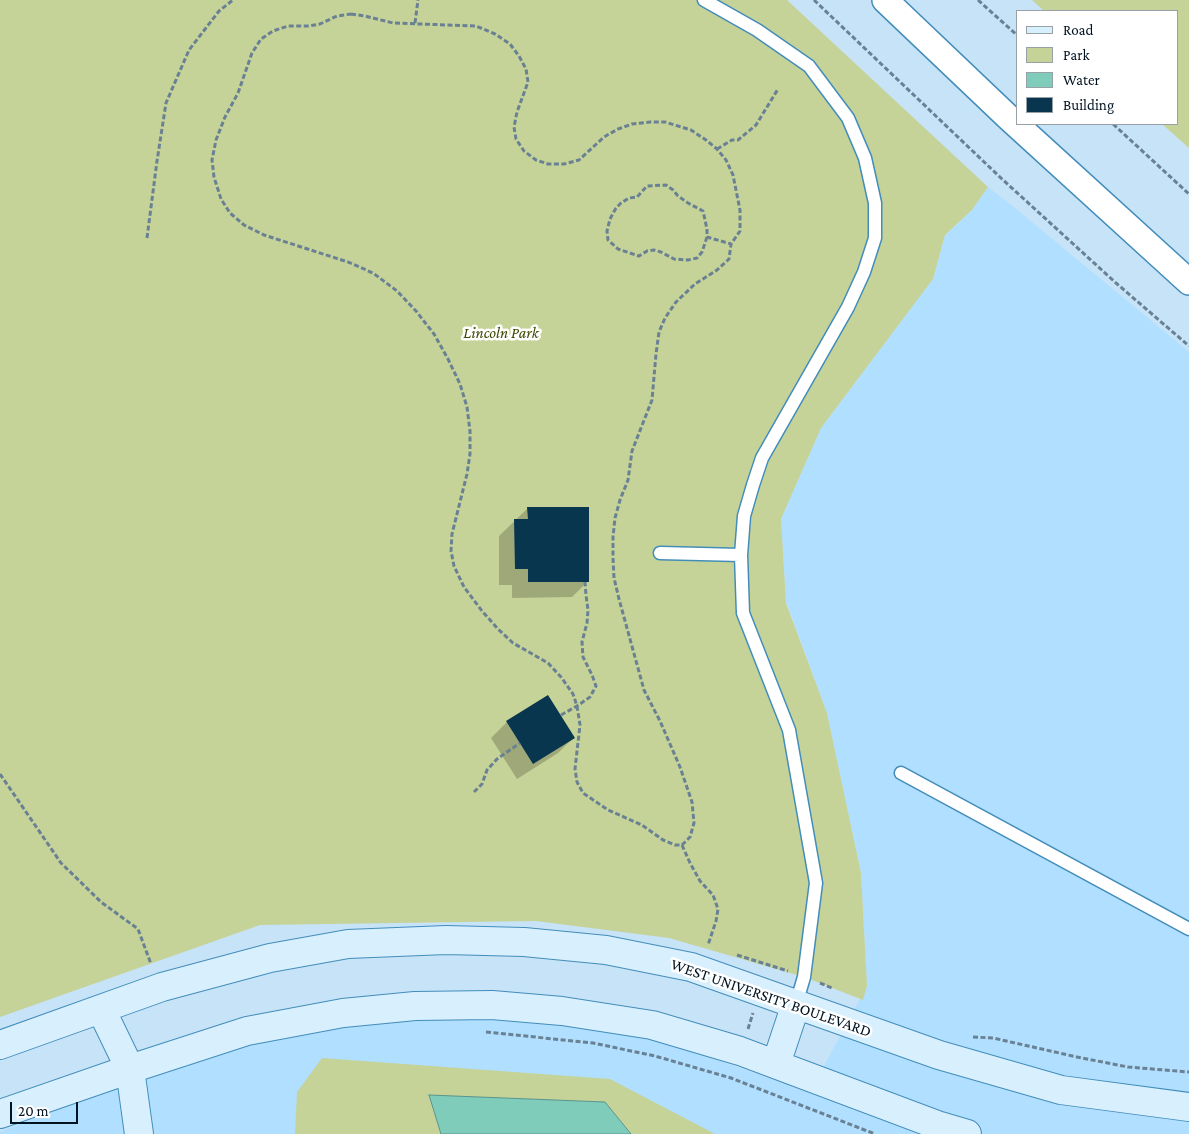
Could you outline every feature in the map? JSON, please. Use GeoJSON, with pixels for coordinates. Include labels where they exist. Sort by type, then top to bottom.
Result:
{"type":"FeatureCollection","features":[{"type":"Feature","properties":{"kind":"main road","name":"WEST UNIVERSITY BOULEVARD"},"geometry":{"type":"LineString","coordinates":[[0,1045],[162,987],[270,958],[348,944],[446,940],[524,942],[606,950],[691,967],[939,1055],[1062,1090],[1189,1107]]}},
{"type":"Feature","properties":{"kind":"main road"},"geometry":{"type":"LineString","coordinates":[[776,1064],[796,1004]]}},
{"type":"Feature","properties":{"kind":"main road"},"geometry":{"type":"LineString","coordinates":[[0,1114],[247,1031],[343,1013],[415,1006],[492,1006],[562,1011],[652,1025],[740,1051],[940,1126],[967,1134]]}},
{"type":"Feature","properties":{"kind":"main road"},"geometry":{"type":"LineString","coordinates":[[102,1009],[130,1069],[139,1134]]}},
{"type":"Feature","properties":{"kind":"street"},"geometry":{"type":"LineString","coordinates":[[885,0],[1016,124]]}},
{"type":"Feature","properties":{"kind":"street"},"geometry":{"type":"LineString","coordinates":[[1017,125],[1189,282]]}},
{"type":"Feature","properties":{"kind":"lane"},"geometry":{"type":"LineString","coordinates":[[704,0],[757,30],[809,66],[848,118],[865,158],[875,203],[875,238],[864,272],[848,307],[762,458],[752,485],[744,516],[741,555],[743,613],[789,730],[816,883],[804,977],[796,1004]]}},
{"type":"Feature","properties":{"kind":"lane"},"geometry":{"type":"LineString","coordinates":[[660,553],[741,555]]}},
{"type":"Feature","properties":{"kind":"lane"},"geometry":{"type":"LineString","coordinates":[[901,773],[1189,929]]}},
{"type":"Feature","properties":{"kind":"path"},"geometry":{"type":"LineString","coordinates":[[147,238],[166,103],[189,50],[219,12],[233,0]]}},
{"type":"Feature","properties":{"kind":"path"},"geometry":{"type":"LineString","coordinates":[[415,23],[418,0]]}},
{"type":"Feature","properties":{"kind":"path"},"geometry":{"type":"LineString","coordinates":[[814,0],[1009,185],[1116,283],[1189,346]]}},
{"type":"Feature","properties":{"kind":"path"},"geometry":{"type":"LineString","coordinates":[[978,0],[1016,34]]}},
{"type":"Feature","properties":{"kind":"path"},"geometry":{"type":"LineString","coordinates":[[351,14],[393,23],[476,26],[495,34],[510,44],[526,68],[528,82],[517,112],[514,127],[516,139],[524,151],[536,160],[548,164],[564,164],[579,160],[604,137],[618,129],[632,124],[650,122],[666,122],[685,128],[717,148],[726,160],[733,175],[740,210],[740,231],[731,244],[729,259],[717,270],[695,284],[676,302],[665,318],[659,332],[652,400],[632,451],[628,480],[615,518],[613,537],[614,578],[644,690],[680,767],[692,802],[694,823],[690,837],[682,845],[674,845],[663,840],[642,825],[608,810],[583,793],[577,782],[575,769],[580,725],[573,694],[561,677],[548,664],[513,643],[482,611],[464,587],[454,566],[451,551],[452,534],[467,474],[470,454],[470,431],[467,407],[460,384],[434,334],[397,291],[373,273],[348,262],[264,235],[244,225],[230,213],[221,199],[214,177],[212,160],[216,140],[224,117],[238,93],[252,53],[261,39],[273,31],[288,26],[320,24],[337,16],[351,14]]}},
{"type":"Feature","properties":{"kind":"path"},"geometry":{"type":"LineString","coordinates":[[717,148],[732,140],[738,140],[756,125],[778,89]]}},
{"type":"Feature","properties":{"kind":"path"},"geometry":{"type":"LineString","coordinates":[[1114,125],[1189,194]]}},
{"type":"Feature","properties":{"kind":"path"},"geometry":{"type":"LineString","coordinates":[[655,185],[666,186],[702,211],[707,228],[707,237],[702,252],[696,258],[688,260],[674,259],[654,250],[647,251],[639,256],[618,249],[608,240],[607,231],[610,219],[616,208],[629,198],[637,197],[647,186],[655,185]]}},
{"type":"Feature","properties":{"kind":"path"},"geometry":{"type":"LineString","coordinates":[[707,237],[731,244]]}},
{"type":"Feature","properties":{"kind":"path"},"geometry":{"type":"LineString","coordinates":[[561,715],[590,697],[596,686],[583,657],[582,642],[588,610],[585,582]]}},
{"type":"Feature","properties":{"kind":"path"},"geometry":{"type":"LineString","coordinates":[[474,792],[482,784],[487,770],[492,764],[520,743]]}},
{"type":"Feature","properties":{"kind":"path"},"geometry":{"type":"LineString","coordinates":[[0,774],[61,863],[101,902],[138,930],[153,970],[162,987]]}},
{"type":"Feature","properties":{"kind":"path"},"geometry":{"type":"LineString","coordinates":[[682,845],[700,882],[713,894],[718,909],[708,945]]}},
{"type":"Feature","properties":{"kind":"path"},"geometry":{"type":"LineString","coordinates":[[740,1051],[760,992]]}},
{"type":"Feature","properties":{"kind":"path"},"geometry":{"type":"LineString","coordinates":[[484,1032],[592,1043],[656,1056],[731,1078],[875,1134]]}},
{"type":"Feature","properties":{"kind":"shaded area"},"geometry":{"type":"Polygon","coordinates":[[[988,187],[1189,352],[1189,1134],[0,1134],[0,1132],[71,1104],[232,1048],[388,1020],[479,1015],[569,1023],[664,1042],[810,1092],[867,986],[861,873],[827,713],[786,601],[781,519],[821,428],[933,279],[945,236],[972,210],[988,187]]]}},
{"type":"Feature","properties":{"kind":"green space","name":"Lincoln Park"},"geometry":{"type":"Polygon","coordinates":[[[0,0],[787,0],[988,187],[972,210],[945,235],[933,279],[821,428],[781,519],[786,603],[827,713],[861,873],[867,986],[863,1000],[804,977],[669,938],[536,921],[260,925],[0,1017],[0,0]]]}},
{"type":"Feature","properties":{"kind":"green space"},"geometry":{"type":"Polygon","coordinates":[[[1032,0],[1189,0],[1189,148],[1163,125],[1179,125],[1179,10],[1043,10],[1032,0]]]}},
{"type":"Feature","properties":{"kind":"green space"},"geometry":{"type":"Polygon","coordinates":[[[322,1058],[610,1079],[715,1134],[631,1134],[605,1102],[429,1096],[441,1134],[295,1134],[297,1092],[322,1058]]]}},
{"type":"Feature","properties":{"kind":"water"},"geometry":{"type":"Polygon","coordinates":[[[429,1095],[605,1102],[631,1134],[441,1134],[429,1095]]]}},
{"type":"Feature","properties":{"kind":"building"},"geometry":{"type":"Polygon","coordinates":[[[527,507],[589,507],[589,582],[528,582],[528,569],[515,569],[514,519],[528,519],[527,507]]]}},
{"type":"Feature","properties":{"kind":"building"},"geometry":{"type":"Polygon","coordinates":[[[548,695],[575,738],[533,764],[506,721],[548,695]]]}}]}
